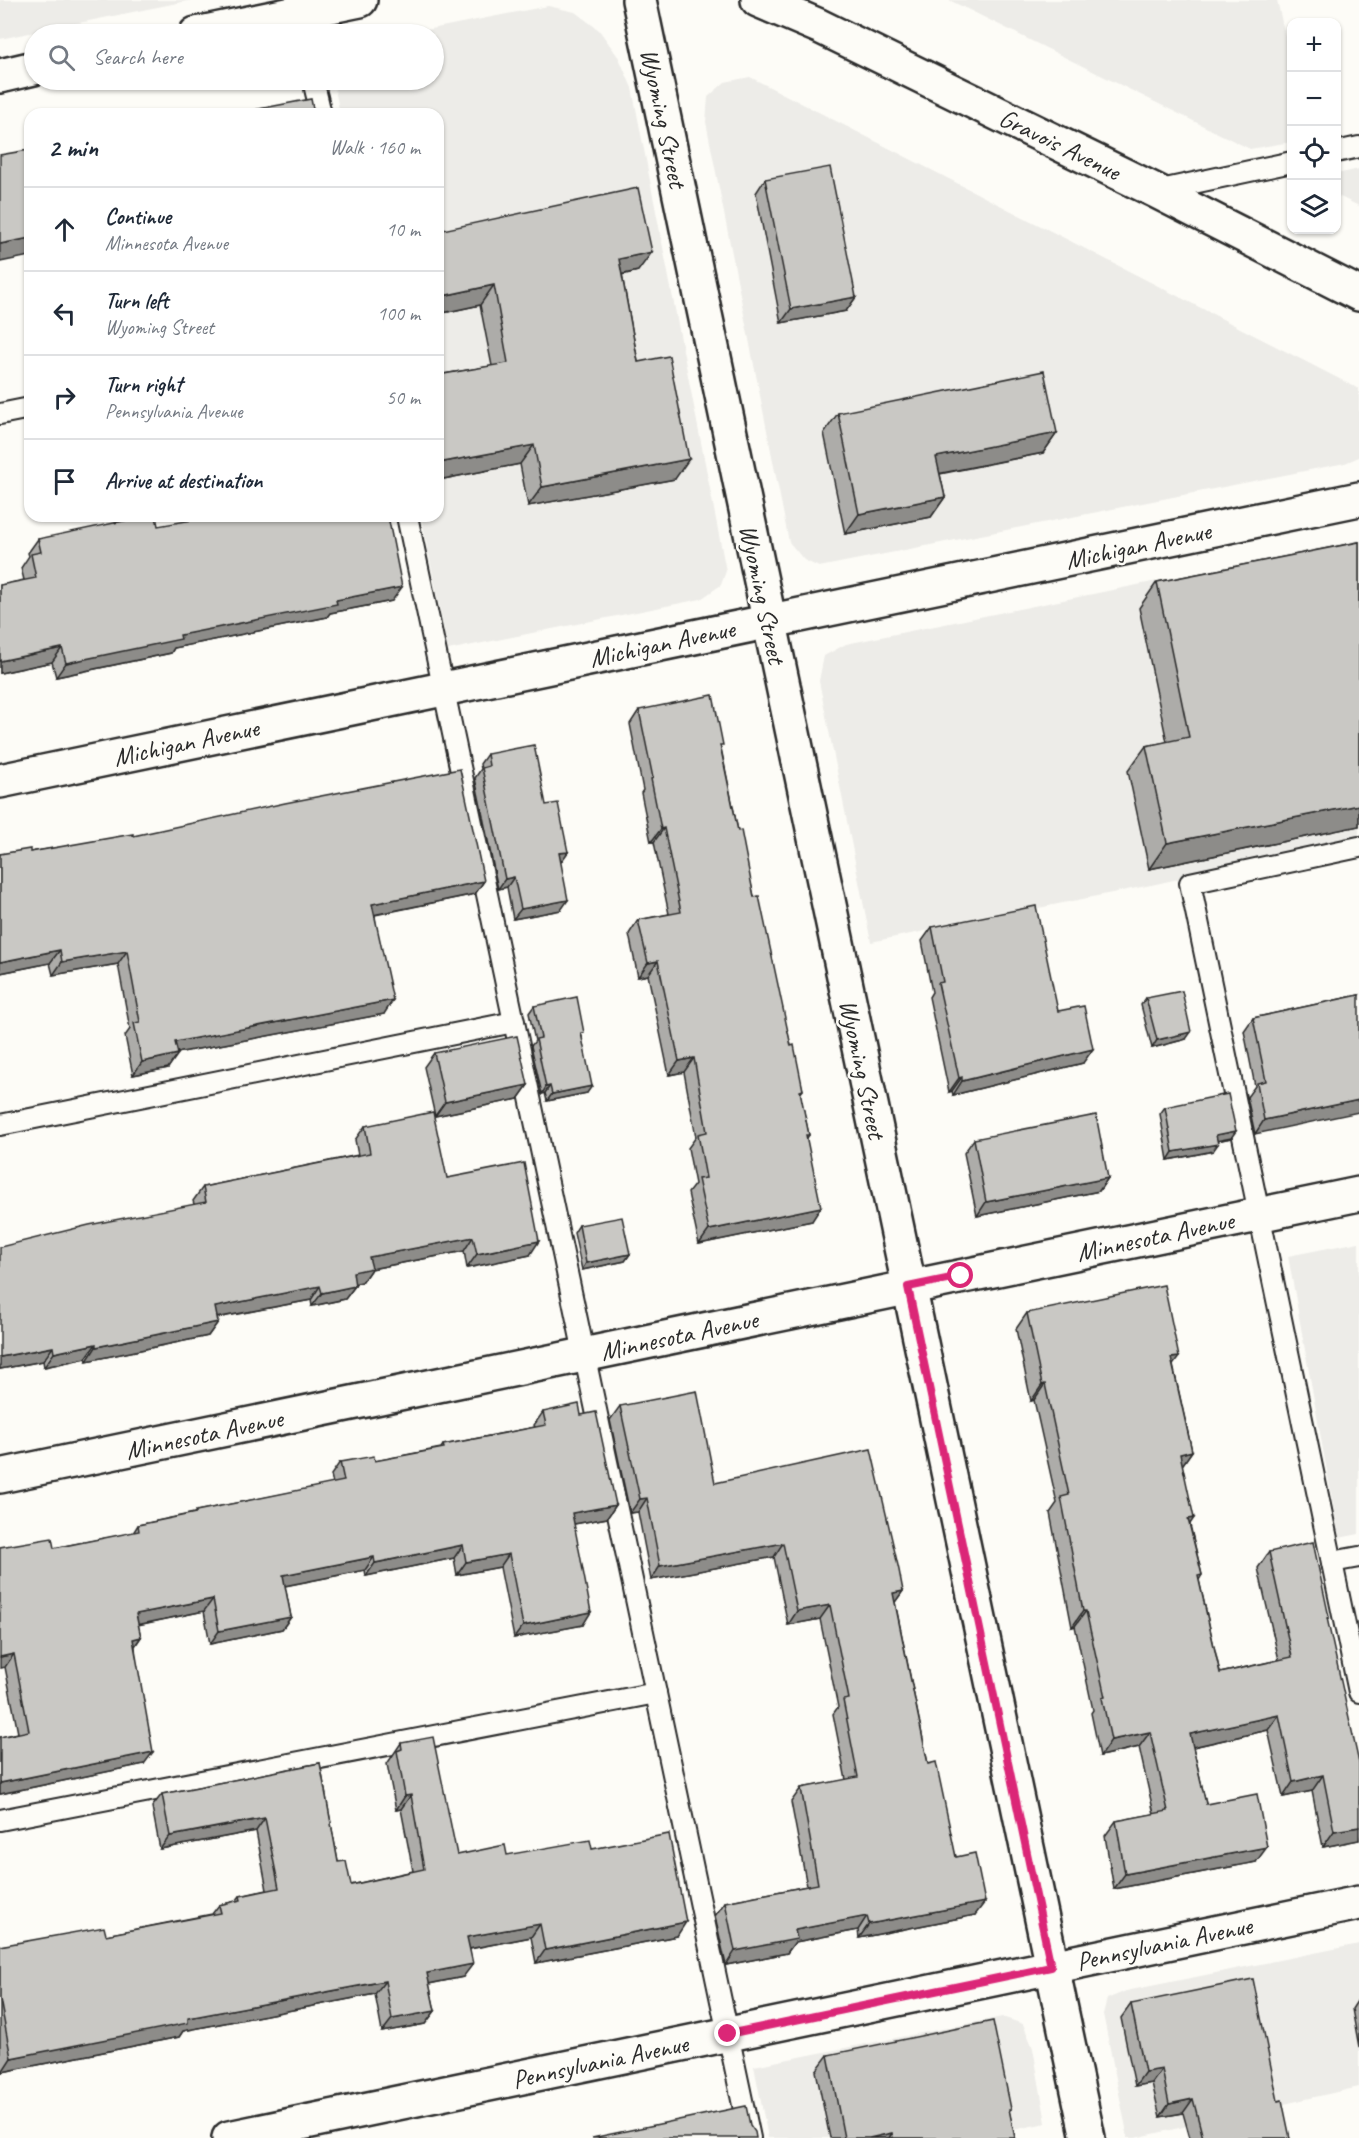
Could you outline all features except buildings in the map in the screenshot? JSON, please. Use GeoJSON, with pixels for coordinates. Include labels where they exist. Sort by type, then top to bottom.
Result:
{"type":"FeatureCollection","features":[{"type":"Feature","properties":{"kind":"street"},"geometry":{"type":"LineString","coordinates":[[301,24],[360,0]]}},
{"type":"Feature","properties":{"kind":"street","name":"Wyoming Street"},"geometry":{"type":"LineString","coordinates":[[639,0],[1088,2138]]}},
{"type":"Feature","properties":{"kind":"street","name":"Gravois Avenue"},"geometry":{"type":"LineString","coordinates":[[758,0],[819,26],[1156,191],[1359,294]]}},
{"type":"Feature","properties":{"kind":"street"},"geometry":{"type":"LineString","coordinates":[[0,76],[24,70]]}},
{"type":"Feature","properties":{"kind":"street","name":"Michigan Avenue"},"geometry":{"type":"LineString","coordinates":[[0,781],[1359,499]]}},
{"type":"Feature","properties":{"kind":"street","name":"Minnesota Avenue"},"geometry":{"type":"LineString","coordinates":[[0,1476],[1359,1194]]}},
{"type":"Feature","properties":{"kind":"street","name":"Pennsylvania Avenue"},"geometry":{"type":"LineString","coordinates":[[230,2138],[1359,1902]]}},
{"type":"Feature","properties":{"kind":"lane"},"geometry":{"type":"LineString","coordinates":[[315,90],[320,108]]}},
{"type":"Feature","properties":{"kind":"lane"},"geometry":{"type":"LineString","coordinates":[[1341,151],[1359,147]]}},
{"type":"Feature","properties":{"kind":"lane"},"geometry":{"type":"LineString","coordinates":[[1156,191],[1287,163]]}},
{"type":"Feature","properties":{"kind":"lane"},"geometry":{"type":"LineString","coordinates":[[0,414],[24,409]]}},
{"type":"Feature","properties":{"kind":"lane"},"geometry":{"type":"LineString","coordinates":[[408,522],[750,2138]]}},
{"type":"Feature","properties":{"kind":"lane"},"geometry":{"type":"LineString","coordinates":[[1359,847],[1190,883],[1359,1692]]}},
{"type":"Feature","properties":{"kind":"lane"},"geometry":{"type":"LineString","coordinates":[[0,1125],[514,1022]]}},
{"type":"Feature","properties":{"kind":"lane"},"geometry":{"type":"LineString","coordinates":[[1332,1562],[1359,1557]]}},
{"type":"Feature","properties":{"kind":"lane"},"geometry":{"type":"LineString","coordinates":[[0,1820],[656,1693]]}},
{"type":"Feature","properties":{"kind":"shaded area"},"geometry":{"type":"Polygon","coordinates":[[[0,0],[192,0],[74,24],[24,24],[24,34],[0,39],[0,0]]]}},
{"type":"Feature","properties":{"kind":"shaded area"},"geometry":{"type":"Polygon","coordinates":[[[949,0],[1277,0],[1287,44],[1287,143],[1250,149],[949,0]]]}},
{"type":"Feature","properties":{"kind":"shaded area"},"geometry":{"type":"Polygon","coordinates":[[[548,6],[575,12],[599,30],[619,58],[632,88],[726,571],[721,585],[701,599],[448,650],[422,522],[444,522],[444,108],[339,108],[335,90],[444,90],[444,27],[548,6]]]}},
{"type":"Feature","properties":{"kind":"shaded area"},"geometry":{"type":"Polygon","coordinates":[[[750,77],[1359,389],[1359,457],[1345,463],[819,567],[804,560],[789,542],[706,122],[708,97],[725,82],[750,77]]]}},
{"type":"Feature","properties":{"kind":"shaded area"},"geometry":{"type":"Polygon","coordinates":[[[1359,169],[1359,206],[1341,197],[1341,173],[1359,169]]]}},
{"type":"Feature","properties":{"kind":"shaded area"},"geometry":{"type":"Polygon","coordinates":[[[1359,540],[1359,838],[1156,884],[871,942],[819,681],[824,656],[846,644],[1359,540]]]}},
{"type":"Feature","properties":{"kind":"shaded area"},"geometry":{"type":"Polygon","coordinates":[[[1359,1242],[1359,1534],[1339,1538],[1288,1256],[1359,1242]]]}},
{"type":"Feature","properties":{"kind":"shaded area"},"geometry":{"type":"Polygon","coordinates":[[[1359,1944],[1359,2087],[1128,2138],[1103,2014],[1107,1999],[1126,1991],[1359,1944]]]}},
{"type":"Feature","properties":{"kind":"shaded area"},"geometry":{"type":"Polygon","coordinates":[[[1002,2017],[1023,2024],[1033,2048],[1046,2123],[974,2138],[768,2138],[754,2066],[1002,2017]]]}},
{"type":"Feature","properties":{"kind":"route"},"geometry":{"type":"LineString","coordinates":[[728,2034],[1051,1967],[908,1287],[961,1276]]}}]}
